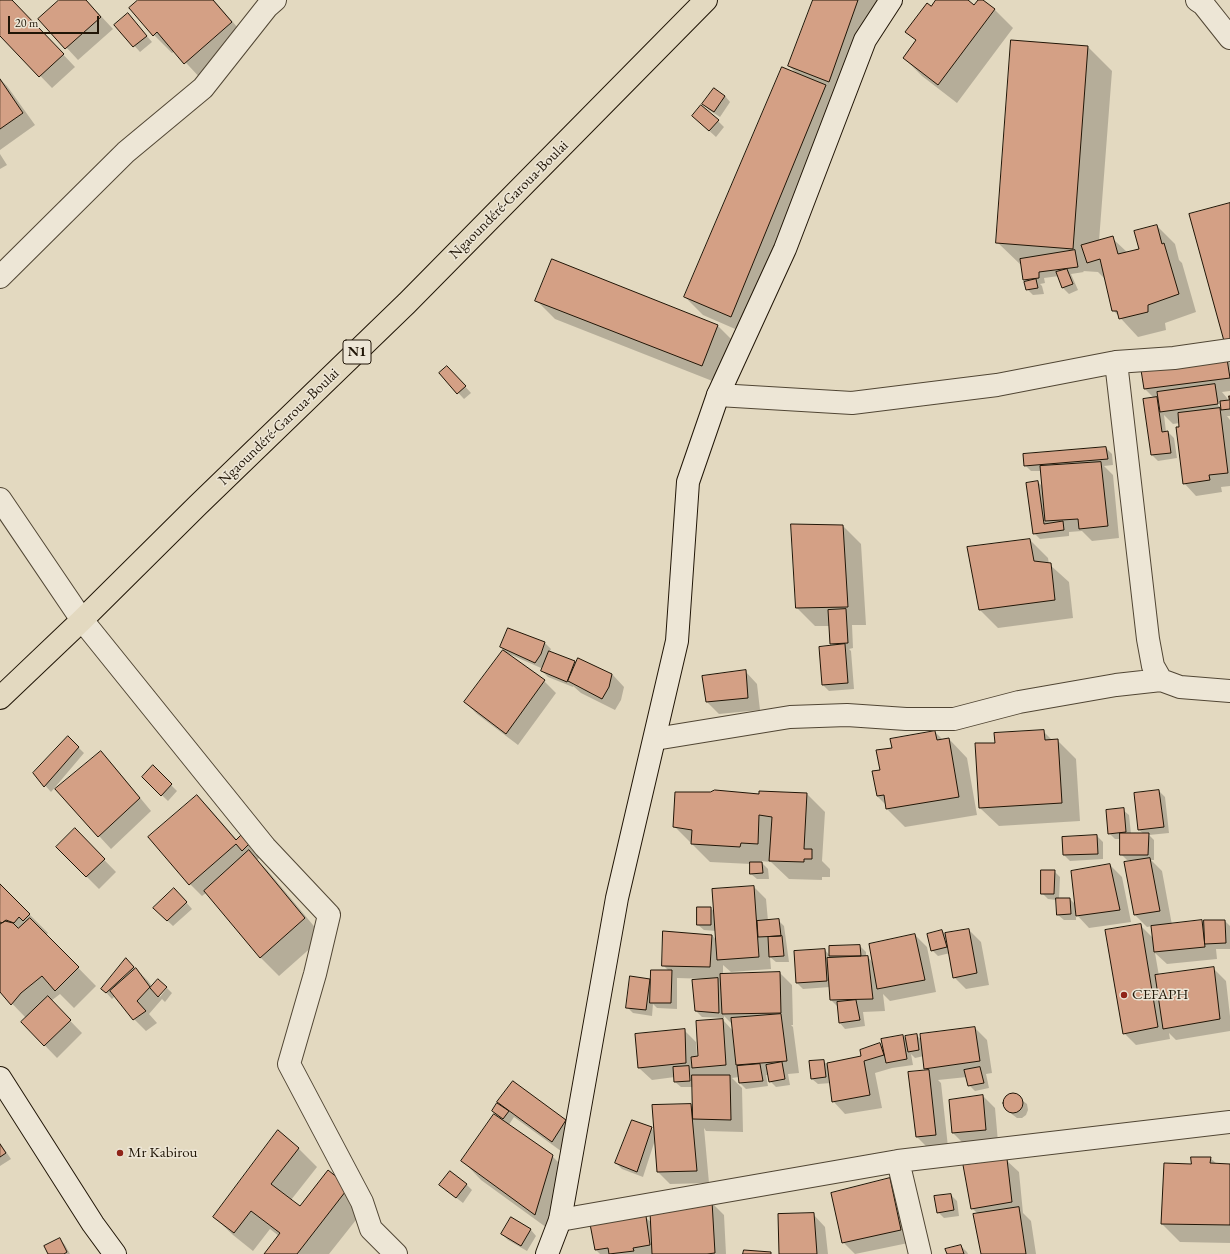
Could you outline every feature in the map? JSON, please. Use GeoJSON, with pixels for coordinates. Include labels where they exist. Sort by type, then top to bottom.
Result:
{"type":"FeatureCollection","features":[{"type":"Feature","properties":{"kind":"highway","name":"Ngaoundéré-Garoua-Boulai"},"geometry":{"type":"LineString","coordinates":[[0,698],[407,304],[706,0]]}},
{"type":"Feature","properties":{"kind":"street"},"geometry":{"type":"LineString","coordinates":[[0,277],[126,152],[203,88],[267,7],[275,0]]}},
{"type":"Feature","properties":{"kind":"street"},"geometry":{"type":"LineString","coordinates":[[547,1254],[560,1220],[617,898],[678,641],[688,482],[718,395],[785,249],[865,40],[891,0]]}},
{"type":"Feature","properties":{"kind":"street"},"geometry":{"type":"LineString","coordinates":[[1197,0],[1204,4],[1230,38]]}},
{"type":"Feature","properties":{"kind":"street"},"geometry":{"type":"LineString","coordinates":[[718,395],[852,403],[997,385],[1116,362],[1174,358],[1230,350]]}},
{"type":"Feature","properties":{"kind":"street"},"geometry":{"type":"LineString","coordinates":[[1116,362],[1148,639],[1153,666],[1161,680]]}},
{"type":"Feature","properties":{"kind":"street"},"geometry":{"type":"LineString","coordinates":[[0,499],[82,620],[264,847],[329,915],[315,974],[289,1064],[362,1202],[371,1230],[396,1254]]}},
{"type":"Feature","properties":{"kind":"street"},"geometry":{"type":"LineString","coordinates":[[655,739],[790,717],[847,715],[906,719],[954,719],[1019,702],[1116,685],[1161,680],[1180,687],[1230,691]]}},
{"type":"Feature","properties":{"kind":"street"},"geometry":{"type":"LineString","coordinates":[[0,1078],[115,1254]]}},
{"type":"Feature","properties":{"kind":"street"},"geometry":{"type":"LineString","coordinates":[[560,1220],[898,1161],[1230,1122]]}},
{"type":"Feature","properties":{"kind":"street"},"geometry":{"type":"LineString","coordinates":[[898,1161],[920,1254]]}},
{"type":"Feature","properties":{"kind":"building"},"geometry":{"type":"Polygon","coordinates":[[[0,0],[12,0],[64,54],[39,77],[0,36],[0,0]]]}},
{"type":"Feature","properties":{"kind":"building"},"geometry":{"type":"Polygon","coordinates":[[[59,0],[86,0],[101,17],[65,49],[38,19],[59,0]]]}},
{"type":"Feature","properties":{"kind":"building"},"geometry":{"type":"Polygon","coordinates":[[[138,0],[213,0],[232,22],[184,64],[157,32],[153,36],[129,8],[138,0]]]}},
{"type":"Feature","properties":{"kind":"building"},"geometry":{"type":"Polygon","coordinates":[[[813,0],[858,0],[829,82],[788,66],[813,0]]]}},
{"type":"Feature","properties":{"kind":"building"},"geometry":{"type":"Polygon","coordinates":[[[936,0],[968,0],[974,5],[978,0],[983,0],[995,9],[938,85],[903,58],[916,40],[905,32],[927,3],[931,6],[936,0]]]}},
{"type":"Feature","properties":{"kind":"building"},"geometry":{"type":"Polygon","coordinates":[[[128,13],[147,36],[133,47],[114,25],[128,13]]]}},
{"type":"Feature","properties":{"kind":"building"},"geometry":{"type":"Polygon","coordinates":[[[1011,40],[1088,46],[1073,249],[996,243],[1011,40]]]}},
{"type":"Feature","properties":{"kind":"building"},"geometry":{"type":"Polygon","coordinates":[[[782,67],[826,85],[731,317],[684,297],[782,67]]]}},
{"type":"Feature","properties":{"kind":"building"},"geometry":{"type":"Polygon","coordinates":[[[0,79],[23,113],[0,129],[0,79]]]}},
{"type":"Feature","properties":{"kind":"building"},"geometry":{"type":"Polygon","coordinates":[[[714,88],[725,96],[714,112],[702,104],[714,88]]]}},
{"type":"Feature","properties":{"kind":"building"},"geometry":{"type":"Polygon","coordinates":[[[701,105],[719,120],[709,131],[692,116],[701,105]]]}},
{"type":"Feature","properties":{"kind":"building"},"geometry":{"type":"Polygon","coordinates":[[[1230,203],[1230,340],[1224,341],[1189,214],[1230,203]]]}},
{"type":"Feature","properties":{"kind":"building"},"geometry":{"type":"Polygon","coordinates":[[[1157,225],[1162,244],[1164,243],[1179,294],[1148,305],[1148,312],[1119,319],[1117,311],[1112,311],[1100,259],[1087,263],[1081,245],[1113,236],[1118,254],[1139,249],[1134,231],[1157,225]]]}},
{"type":"Feature","properties":{"kind":"building"},"geometry":{"type":"Polygon","coordinates":[[[1075,250],[1078,267],[1039,272],[1039,278],[1023,280],[1020,259],[1075,250]]]}},
{"type":"Feature","properties":{"kind":"building"},"geometry":{"type":"Polygon","coordinates":[[[552,259],[718,325],[702,366],[535,301],[552,259]]]}},
{"type":"Feature","properties":{"kind":"building"},"geometry":{"type":"Polygon","coordinates":[[[1067,269],[1073,284],[1062,288],[1056,272],[1067,269]]]}},
{"type":"Feature","properties":{"kind":"building"},"geometry":{"type":"Polygon","coordinates":[[[1036,279],[1038,288],[1026,290],[1024,282],[1036,279]]]}},
{"type":"Feature","properties":{"kind":"building"},"geometry":{"type":"Polygon","coordinates":[[[1227,359],[1230,378],[1144,389],[1141,370],[1227,359]]]}},
{"type":"Feature","properties":{"kind":"building"},"geometry":{"type":"Polygon","coordinates":[[[447,366],[466,386],[457,394],[439,373],[447,366]]]}},
{"type":"Feature","properties":{"kind":"building"},"geometry":{"type":"Polygon","coordinates":[[[1215,384],[1218,404],[1160,412],[1157,392],[1215,384]]]}},
{"type":"Feature","properties":{"kind":"building"},"geometry":{"type":"Polygon","coordinates":[[[1229,396],[1230,409],[1221,410],[1220,401],[1229,400],[1229,396]]]}},
{"type":"Feature","properties":{"kind":"building"},"geometry":{"type":"Polygon","coordinates":[[[1157,397],[1162,432],[1168,431],[1171,453],[1151,455],[1143,399],[1157,397]]]}},
{"type":"Feature","properties":{"kind":"building"},"geometry":{"type":"Polygon","coordinates":[[[1220,408],[1228,473],[1209,475],[1210,480],[1183,484],[1176,427],[1179,427],[1178,413],[1220,408]]]}},
{"type":"Feature","properties":{"kind":"building"},"geometry":{"type":"Polygon","coordinates":[[[1106,447],[1108,459],[1024,466],[1023,454],[1106,447]]]}},
{"type":"Feature","properties":{"kind":"building"},"geometry":{"type":"Polygon","coordinates":[[[1101,462],[1108,526],[1079,529],[1078,519],[1045,521],[1040,466],[1101,462]]]}},
{"type":"Feature","properties":{"kind":"building"},"geometry":{"type":"Polygon","coordinates":[[[1038,481],[1044,524],[1063,521],[1064,530],[1033,534],[1026,483],[1038,481]]]}},
{"type":"Feature","properties":{"kind":"building"},"geometry":{"type":"Polygon","coordinates":[[[791,524],[843,525],[848,607],[796,608],[791,524]]]}},
{"type":"Feature","properties":{"kind":"building"},"geometry":{"type":"Polygon","coordinates":[[[1030,539],[1034,561],[1051,563],[1055,600],[979,610],[967,547],[1030,539]]]}},
{"type":"Feature","properties":{"kind":"building"},"geometry":{"type":"Polygon","coordinates":[[[846,609],[848,643],[830,644],[828,610],[846,609]]]}},
{"type":"Feature","properties":{"kind":"building"},"geometry":{"type":"Polygon","coordinates":[[[508,628],[545,642],[541,654],[535,663],[500,647],[508,628]]]}},
{"type":"Feature","properties":{"kind":"building"},"geometry":{"type":"Polygon","coordinates":[[[845,644],[848,683],[822,685],[819,647],[845,644]]]}},
{"type":"Feature","properties":{"kind":"building"},"geometry":{"type":"Polygon","coordinates":[[[503,650],[545,680],[506,734],[464,702],[503,650]]]}},
{"type":"Feature","properties":{"kind":"building"},"geometry":{"type":"Polygon","coordinates":[[[549,651],[575,661],[567,682],[541,671],[549,651]]]}},
{"type":"Feature","properties":{"kind":"building"},"geometry":{"type":"Polygon","coordinates":[[[578,658],[612,674],[609,687],[602,699],[568,681],[578,658]]]}},
{"type":"Feature","properties":{"kind":"building"},"geometry":{"type":"Polygon","coordinates":[[[746,670],[748,698],[706,702],[702,676],[746,670]]]}},
{"type":"Feature","properties":{"kind":"building"},"geometry":{"type":"Polygon","coordinates":[[[1044,730],[1045,740],[1058,739],[1062,803],[979,808],[975,743],[995,743],[994,733],[1044,730]]]}},
{"type":"Feature","properties":{"kind":"building"},"geometry":{"type":"Polygon","coordinates":[[[935,731],[937,740],[949,738],[959,797],[886,809],[884,795],[877,796],[872,771],[880,770],[876,750],[892,748],[890,739],[935,731]]]}},
{"type":"Feature","properties":{"kind":"building"},"geometry":{"type":"Polygon","coordinates":[[[68,736],[79,747],[44,787],[33,773],[68,736]]]}},
{"type":"Feature","properties":{"kind":"building"},"geometry":{"type":"Polygon","coordinates":[[[101,751],[140,798],[98,837],[55,789],[101,751]]]}},
{"type":"Feature","properties":{"kind":"building"},"geometry":{"type":"Polygon","coordinates":[[[153,765],[172,784],[161,796],[142,777],[153,765]]]}},
{"type":"Feature","properties":{"kind":"building"},"geometry":{"type":"Polygon","coordinates":[[[715,790],[759,794],[759,791],[807,793],[804,849],[812,849],[812,859],[804,859],[804,862],[769,861],[772,817],[759,815],[758,844],[741,843],[740,847],[691,844],[692,830],[673,827],[675,792],[710,792],[715,790]]]}},
{"type":"Feature","properties":{"kind":"building"},"geometry":{"type":"Polygon","coordinates":[[[1159,790],[1164,827],[1138,830],[1134,793],[1159,790]]]}},
{"type":"Feature","properties":{"kind":"building"},"geometry":{"type":"Polygon","coordinates":[[[197,795],[236,840],[241,835],[249,844],[242,851],[236,844],[189,885],[148,837],[197,795]]]}},
{"type":"Feature","properties":{"kind":"building"},"geometry":{"type":"Polygon","coordinates":[[[1124,808],[1126,832],[1108,834],[1106,810],[1124,808]]]}},
{"type":"Feature","properties":{"kind":"building"},"geometry":{"type":"Polygon","coordinates":[[[75,828],[105,859],[86,877],[56,847],[75,828]]]}},
{"type":"Feature","properties":{"kind":"building"},"geometry":{"type":"Polygon","coordinates":[[[1120,833],[1149,833],[1148,855],[1120,855],[1120,833]]]}},
{"type":"Feature","properties":{"kind":"building"},"geometry":{"type":"Polygon","coordinates":[[[1097,835],[1098,854],[1063,855],[1062,837],[1097,835]]]}},
{"type":"Feature","properties":{"kind":"building"},"geometry":{"type":"Polygon","coordinates":[[[249,850],[305,918],[260,958],[204,891],[249,850]]]}},
{"type":"Feature","properties":{"kind":"building"},"geometry":{"type":"Polygon","coordinates":[[[1150,858],[1160,911],[1134,915],[1124,862],[1150,858]]]}},
{"type":"Feature","properties":{"kind":"building"},"geometry":{"type":"Polygon","coordinates":[[[750,862],[762,862],[763,873],[750,874],[750,862]]]}},
{"type":"Feature","properties":{"kind":"building"},"geometry":{"type":"Polygon","coordinates":[[[1110,864],[1120,910],[1076,916],[1071,871],[1110,864]]]}},
{"type":"Feature","properties":{"kind":"building"},"geometry":{"type":"Polygon","coordinates":[[[1041,870],[1055,870],[1054,894],[1041,894],[1041,870]]]}},
{"type":"Feature","properties":{"kind":"building"},"geometry":{"type":"Polygon","coordinates":[[[0,884],[30,914],[23,921],[19,917],[14,923],[6,920],[2,923],[0,922],[0,884]]]}},
{"type":"Feature","properties":{"kind":"building"},"geometry":{"type":"Polygon","coordinates":[[[754,886],[759,957],[717,960],[712,889],[754,886]]]}},
{"type":"Feature","properties":{"kind":"building"},"geometry":{"type":"Polygon","coordinates":[[[174,888],[187,902],[167,921],[153,908],[174,888]]]}},
{"type":"Feature","properties":{"kind":"building"},"geometry":{"type":"Polygon","coordinates":[[[1056,898],[1070,898],[1071,914],[1057,915],[1056,898]]]}},
{"type":"Feature","properties":{"kind":"building"},"geometry":{"type":"Polygon","coordinates":[[[697,907],[711,907],[711,925],[697,925],[697,907]]]}},
{"type":"Feature","properties":{"kind":"building"},"geometry":{"type":"Polygon","coordinates":[[[30,918],[79,967],[55,991],[42,976],[21,993],[11,1005],[0,992],[0,924],[5,921],[13,923],[18,928],[30,918]]]}},
{"type":"Feature","properties":{"kind":"building"},"geometry":{"type":"Polygon","coordinates":[[[779,919],[781,936],[758,937],[757,921],[779,919]]]}},
{"type":"Feature","properties":{"kind":"building"},"geometry":{"type":"Polygon","coordinates":[[[1202,920],[1205,947],[1154,952],[1151,926],[1202,920]]]}},
{"type":"Feature","properties":{"kind":"building"},"geometry":{"type":"Polygon","coordinates":[[[1204,920],[1225,920],[1226,943],[1205,944],[1204,920]]]}},
{"type":"Feature","properties":{"kind":"building"},"geometry":{"type":"Polygon","coordinates":[[[1141,924],[1158,1027],[1123,1034],[1105,930],[1141,924]]]}},
{"type":"Feature","properties":{"kind":"building"},"geometry":{"type":"Polygon","coordinates":[[[969,929],[977,973],[953,978],[945,933],[969,929]]]}},
{"type":"Feature","properties":{"kind":"building"},"geometry":{"type":"Polygon","coordinates":[[[942,930],[947,947],[931,951],[927,934],[942,930]]]}},
{"type":"Feature","properties":{"kind":"building"},"geometry":{"type":"Polygon","coordinates":[[[663,931],[712,935],[710,967],[662,966],[663,931]]]}},
{"type":"Feature","properties":{"kind":"building"},"geometry":{"type":"Polygon","coordinates":[[[915,934],[925,980],[877,989],[869,944],[915,934]]]}},
{"type":"Feature","properties":{"kind":"building"},"geometry":{"type":"Polygon","coordinates":[[[782,936],[784,956],[769,957],[768,937],[782,936]]]}},
{"type":"Feature","properties":{"kind":"building"},"geometry":{"type":"Polygon","coordinates":[[[860,945],[861,956],[829,956],[829,946],[860,945]]]}},
{"type":"Feature","properties":{"kind":"building"},"geometry":{"type":"Polygon","coordinates":[[[825,949],[827,981],[796,983],[794,951],[825,949]]]}},
{"type":"Feature","properties":{"kind":"building"},"geometry":{"type":"Polygon","coordinates":[[[868,956],[873,999],[830,1000],[827,958],[868,956]]]}},
{"type":"Feature","properties":{"kind":"building"},"geometry":{"type":"Polygon","coordinates":[[[126,958],[134,967],[106,993],[101,989],[126,958]]]}},
{"type":"Feature","properties":{"kind":"building"},"geometry":{"type":"Polygon","coordinates":[[[1214,967],[1220,1019],[1163,1029],[1155,975],[1214,967]]]}},
{"type":"Feature","properties":{"kind":"building"},"geometry":{"type":"Polygon","coordinates":[[[136,968],[150,987],[137,1001],[146,1011],[133,1020],[110,991],[136,968]]]}},
{"type":"Feature","properties":{"kind":"building"},"geometry":{"type":"Polygon","coordinates":[[[651,970],[672,970],[671,1003],[650,1003],[651,970]]]}},
{"type":"Feature","properties":{"kind":"building"},"geometry":{"type":"Polygon","coordinates":[[[780,972],[781,1013],[722,1014],[720,974],[780,972]]]}},
{"type":"Feature","properties":{"kind":"building"},"geometry":{"type":"Polygon","coordinates":[[[630,976],[650,979],[646,1010],[626,1008],[630,976]]]}},
{"type":"Feature","properties":{"kind":"building"},"geometry":{"type":"Polygon","coordinates":[[[718,978],[719,1013],[695,1011],[692,980],[718,978]]]}},
{"type":"Feature","properties":{"kind":"building"},"geometry":{"type":"Polygon","coordinates":[[[158,979],[167,987],[158,997],[150,988],[158,979]]]}},
{"type":"Feature","properties":{"kind":"building"},"geometry":{"type":"Polygon","coordinates":[[[48,996],[71,1020],[44,1046],[21,1022],[48,996]]]}},
{"type":"Feature","properties":{"kind":"building"},"geometry":{"type":"Polygon","coordinates":[[[856,1000],[860,1020],[839,1023],[837,1002],[856,1000]]]}},
{"type":"Feature","properties":{"kind":"building"},"geometry":{"type":"Polygon","coordinates":[[[781,1014],[787,1061],[736,1065],[731,1018],[781,1014]]]}},
{"type":"Feature","properties":{"kind":"building"},"geometry":{"type":"Polygon","coordinates":[[[723,1019],[726,1065],[692,1068],[691,1057],[698,1056],[696,1021],[723,1019]]]}},
{"type":"Feature","properties":{"kind":"building"},"geometry":{"type":"Polygon","coordinates":[[[975,1027],[980,1061],[924,1069],[920,1034],[975,1027]]]}},
{"type":"Feature","properties":{"kind":"building"},"geometry":{"type":"Polygon","coordinates":[[[685,1029],[686,1063],[638,1068],[635,1034],[685,1029]]]}},
{"type":"Feature","properties":{"kind":"building"},"geometry":{"type":"Polygon","coordinates":[[[917,1034],[919,1050],[908,1052],[905,1036],[917,1034]]]}},
{"type":"Feature","properties":{"kind":"building"},"geometry":{"type":"Polygon","coordinates":[[[903,1035],[907,1059],[886,1063],[881,1039],[903,1035]]]}},
{"type":"Feature","properties":{"kind":"building"},"geometry":{"type":"Polygon","coordinates":[[[880,1043],[884,1055],[864,1061],[870,1095],[832,1102],[827,1063],[861,1056],[860,1050],[880,1043]]]}},
{"type":"Feature","properties":{"kind":"building"},"geometry":{"type":"Polygon","coordinates":[[[824,1060],[826,1077],[811,1079],[809,1061],[824,1060]]]}},
{"type":"Feature","properties":{"kind":"building"},"geometry":{"type":"Polygon","coordinates":[[[782,1062],[785,1079],[769,1082],[766,1065],[782,1062]]]}},
{"type":"Feature","properties":{"kind":"building"},"geometry":{"type":"Polygon","coordinates":[[[760,1064],[763,1081],[739,1083],[737,1066],[760,1064]]]}},
{"type":"Feature","properties":{"kind":"building"},"geometry":{"type":"Polygon","coordinates":[[[689,1066],[690,1081],[674,1082],[673,1067],[689,1066]]]}},
{"type":"Feature","properties":{"kind":"building"},"geometry":{"type":"Polygon","coordinates":[[[980,1067],[984,1083],[968,1086],[964,1070],[980,1067]]]}},
{"type":"Feature","properties":{"kind":"building"},"geometry":{"type":"Polygon","coordinates":[[[929,1070],[936,1135],[916,1137],[908,1072],[929,1070]]]}},
{"type":"Feature","properties":{"kind":"building"},"geometry":{"type":"Polygon","coordinates":[[[692,1075],[730,1075],[731,1120],[693,1119],[692,1075]]]}},
{"type":"Feature","properties":{"kind":"building"},"geometry":{"type":"Polygon","coordinates":[[[513,1081],[566,1120],[552,1142],[497,1102],[513,1081]]]}},
{"type":"Feature","properties":{"kind":"building"},"geometry":{"type":"Polygon","coordinates":[[[1013,1093],[1020,1096],[1023,1103],[1020,1110],[1013,1113],[1006,1110],[1003,1103],[1006,1096],[1013,1093]]]}},
{"type":"Feature","properties":{"kind":"building"},"geometry":{"type":"Polygon","coordinates":[[[983,1095],[986,1130],[952,1133],[949,1100],[983,1095]]]}},
{"type":"Feature","properties":{"kind":"building"},"geometry":{"type":"Polygon","coordinates":[[[497,1103],[509,1111],[503,1119],[492,1111],[497,1103]]]}},
{"type":"Feature","properties":{"kind":"building"},"geometry":{"type":"Polygon","coordinates":[[[691,1104],[697,1171],[657,1172],[652,1105],[691,1104]]]}},
{"type":"Feature","properties":{"kind":"building"},"geometry":{"type":"Polygon","coordinates":[[[494,1114],[553,1155],[535,1215],[461,1161],[494,1114]]]}},
{"type":"Feature","properties":{"kind":"building"},"geometry":{"type":"Polygon","coordinates":[[[632,1120],[652,1127],[637,1172],[615,1163],[632,1120]]]}},
{"type":"Feature","properties":{"kind":"building"},"geometry":{"type":"Polygon","coordinates":[[[278,1130],[299,1148],[271,1184],[300,1206],[328,1170],[349,1187],[297,1254],[264,1254],[280,1233],[251,1211],[234,1233],[213,1217],[278,1130]]]}},
{"type":"Feature","properties":{"kind":"building"},"geometry":{"type":"Polygon","coordinates":[[[0,1144],[6,1153],[0,1157],[0,1144]]]}},
{"type":"Feature","properties":{"kind":"building"},"geometry":{"type":"Polygon","coordinates":[[[1191,1157],[1211,1157],[1210,1163],[1230,1164],[1230,1225],[1161,1224],[1164,1163],[1191,1164],[1191,1157]]]}},
{"type":"Feature","properties":{"kind":"building"},"geometry":{"type":"Polygon","coordinates":[[[1007,1159],[1012,1202],[971,1209],[963,1165],[1007,1159]]]}},
{"type":"Feature","properties":{"kind":"building"},"geometry":{"type":"Polygon","coordinates":[[[450,1171],[467,1184],[456,1198],[439,1185],[450,1171]]]}},
{"type":"Feature","properties":{"kind":"building"},"geometry":{"type":"Polygon","coordinates":[[[890,1178],[901,1230],[842,1243],[831,1193],[890,1178]]]}},
{"type":"Feature","properties":{"kind":"building"},"geometry":{"type":"Polygon","coordinates":[[[951,1194],[954,1210],[937,1213],[934,1196],[951,1194]]]}},
{"type":"Feature","properties":{"kind":"building"},"geometry":{"type":"Polygon","coordinates":[[[712,1201],[715,1253],[652,1254],[650,1211],[712,1201]]]}},
{"type":"Feature","properties":{"kind":"building"},"geometry":{"type":"Polygon","coordinates":[[[1019,1207],[1026,1254],[981,1254],[973,1214],[1019,1207]]]}},
{"type":"Feature","properties":{"kind":"building"},"geometry":{"type":"Polygon","coordinates":[[[814,1213],[817,1254],[779,1254],[778,1214],[814,1213]]]}},
{"type":"Feature","properties":{"kind":"building"},"geometry":{"type":"Polygon","coordinates":[[[646,1216],[650,1245],[633,1248],[634,1251],[609,1254],[608,1248],[595,1250],[590,1224],[646,1216]]]}},
{"type":"Feature","properties":{"kind":"building"},"geometry":{"type":"Polygon","coordinates":[[[511,1217],[531,1229],[521,1246],[501,1234],[511,1217]]]}},
{"type":"Feature","properties":{"kind":"building"},"geometry":{"type":"Polygon","coordinates":[[[60,1238],[67,1252],[64,1254],[48,1254],[44,1246],[60,1238]]]}},
{"type":"Feature","properties":{"kind":"building"},"geometry":{"type":"Polygon","coordinates":[[[961,1245],[964,1254],[947,1254],[945,1249],[961,1245]]]}},
{"type":"Feature","properties":{"kind":"building"},"geometry":{"type":"Polygon","coordinates":[[[744,1250],[771,1252],[771,1254],[743,1254],[744,1250]]]}},
{"type":"Feature","properties":{"kind":"place","name":"CEFAPH"},"geometry":{"type":"Point","coordinates":[1124,995]}},
{"type":"Feature","properties":{"kind":"place","name":"Mr Kabirou"},"geometry":{"type":"Point","coordinates":[120,1153]}}]}
